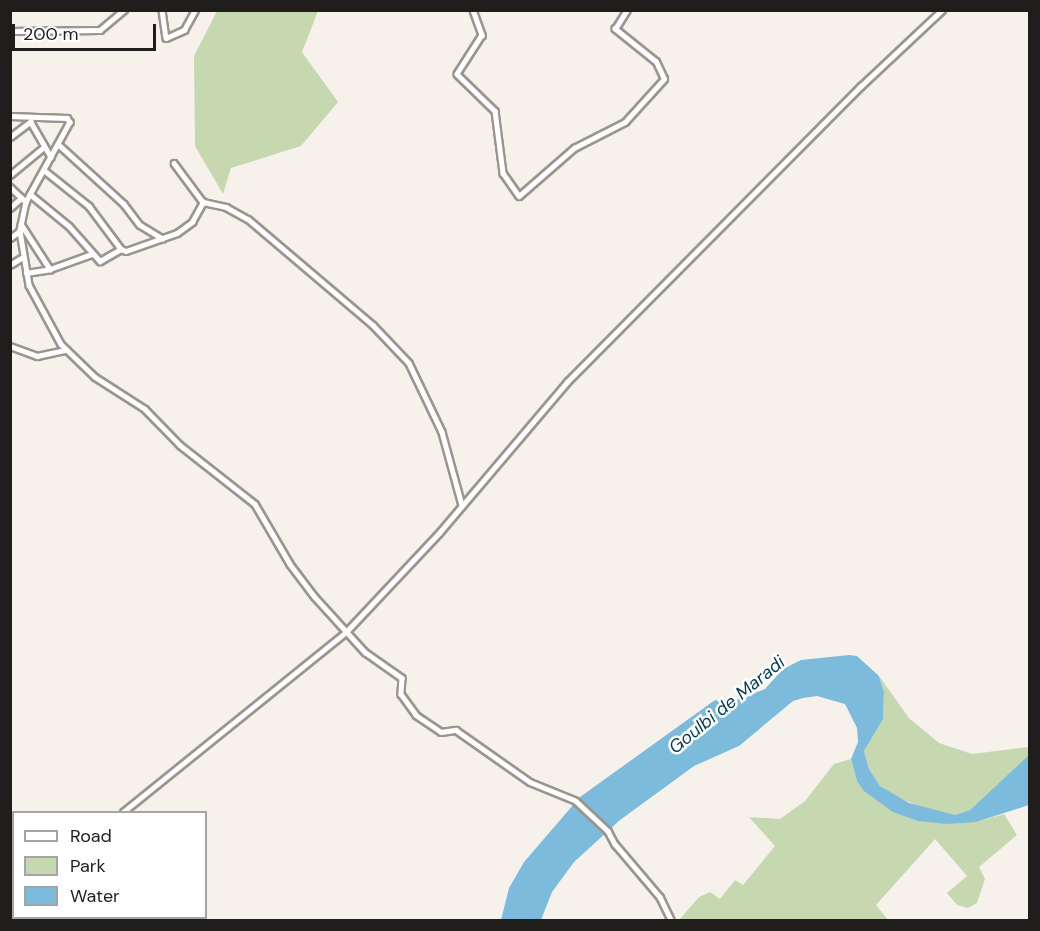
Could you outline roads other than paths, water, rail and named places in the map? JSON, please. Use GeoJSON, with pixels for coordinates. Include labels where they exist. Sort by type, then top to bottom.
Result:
{"type":"FeatureCollection","features":[{"type":"Feature","properties":{"kind":"street"},"geometry":{"type":"LineString","coordinates":[[10,31],[100,30],[124,10]]}},
{"type":"Feature","properties":{"kind":"street"},"geometry":{"type":"LineString","coordinates":[[162,10],[166,38],[184,30],[195,10]]}},
{"type":"Feature","properties":{"kind":"street"},"geometry":{"type":"LineString","coordinates":[[473,10],[482,35],[457,74],[495,111],[503,173],[519,196],[574,148],[625,122],[664,79],[656,63],[615,29],[627,10]]}},
{"type":"Feature","properties":{"kind":"street"},"geometry":{"type":"LineString","coordinates":[[125,811],[347,631],[462,505],[567,382],[861,86],[942,10]]}},
{"type":"Feature","properties":{"kind":"street"},"geometry":{"type":"LineString","coordinates":[[10,116],[69,119],[70,125],[30,194],[10,208]]}},
{"type":"Feature","properties":{"kind":"street"},"geometry":{"type":"LineString","coordinates":[[28,116],[51,157]]}},
{"type":"Feature","properties":{"kind":"street"},"geometry":{"type":"LineString","coordinates":[[10,137],[32,124]]}},
{"type":"Feature","properties":{"kind":"street"},"geometry":{"type":"LineString","coordinates":[[58,144],[124,204],[141,225],[162,238]]}},
{"type":"Feature","properties":{"kind":"street"},"geometry":{"type":"LineString","coordinates":[[10,175],[44,147]]}},
{"type":"Feature","properties":{"kind":"street"},"geometry":{"type":"LineString","coordinates":[[174,163],[203,202],[226,207],[248,219],[351,305],[410,363],[442,432],[462,505]]}},
{"type":"Feature","properties":{"kind":"street"},"geometry":{"type":"LineString","coordinates":[[44,170],[89,206],[121,249],[126,251],[162,238],[189,224],[203,202]]}},
{"type":"Feature","properties":{"kind":"street"},"geometry":{"type":"LineString","coordinates":[[10,187],[23,200],[20,231],[21,258],[26,273],[38,305],[66,350],[108,387],[145,409],[180,445],[255,504],[300,579],[365,652],[402,678],[403,700],[424,722],[441,732],[456,730],[530,782],[575,800],[608,831],[615,844],[660,897],[671,921]]}},
{"type":"Feature","properties":{"kind":"street"},"geometry":{"type":"LineString","coordinates":[[30,194],[69,226],[92,254],[101,261],[121,249]]}},
{"type":"Feature","properties":{"kind":"street"},"geometry":{"type":"LineString","coordinates":[[21,224],[50,269]]}},
{"type":"Feature","properties":{"kind":"street"},"geometry":{"type":"LineString","coordinates":[[10,238],[20,231]]}},
{"type":"Feature","properties":{"kind":"street"},"geometry":{"type":"LineString","coordinates":[[26,273],[50,269],[92,254]]}},
{"type":"Feature","properties":{"kind":"street"},"geometry":{"type":"LineString","coordinates":[[10,265],[21,258]]}},
{"type":"Feature","properties":{"kind":"street"},"geometry":{"type":"LineString","coordinates":[[10,346],[37,356],[66,350]]}},
{"type":"Feature","properties":{"kind":"water","name":"Goulbi de Maradi"},"geometry":{"type":"Polygon","coordinates":[[[857,656],[879,676],[884,692],[883,719],[864,751],[869,769],[880,786],[909,803],[955,815],[970,810],[1029,755],[1029,805],[976,822],[946,824],[918,821],[893,812],[864,791],[857,781],[851,759],[858,742],[857,728],[845,704],[817,696],[803,698],[793,701],[739,746],[694,766],[620,820],[574,862],[552,892],[541,920],[501,920],[509,888],[524,862],[580,797],[715,700],[728,703],[765,689],[783,669],[801,660],[857,656]]]}}]}
